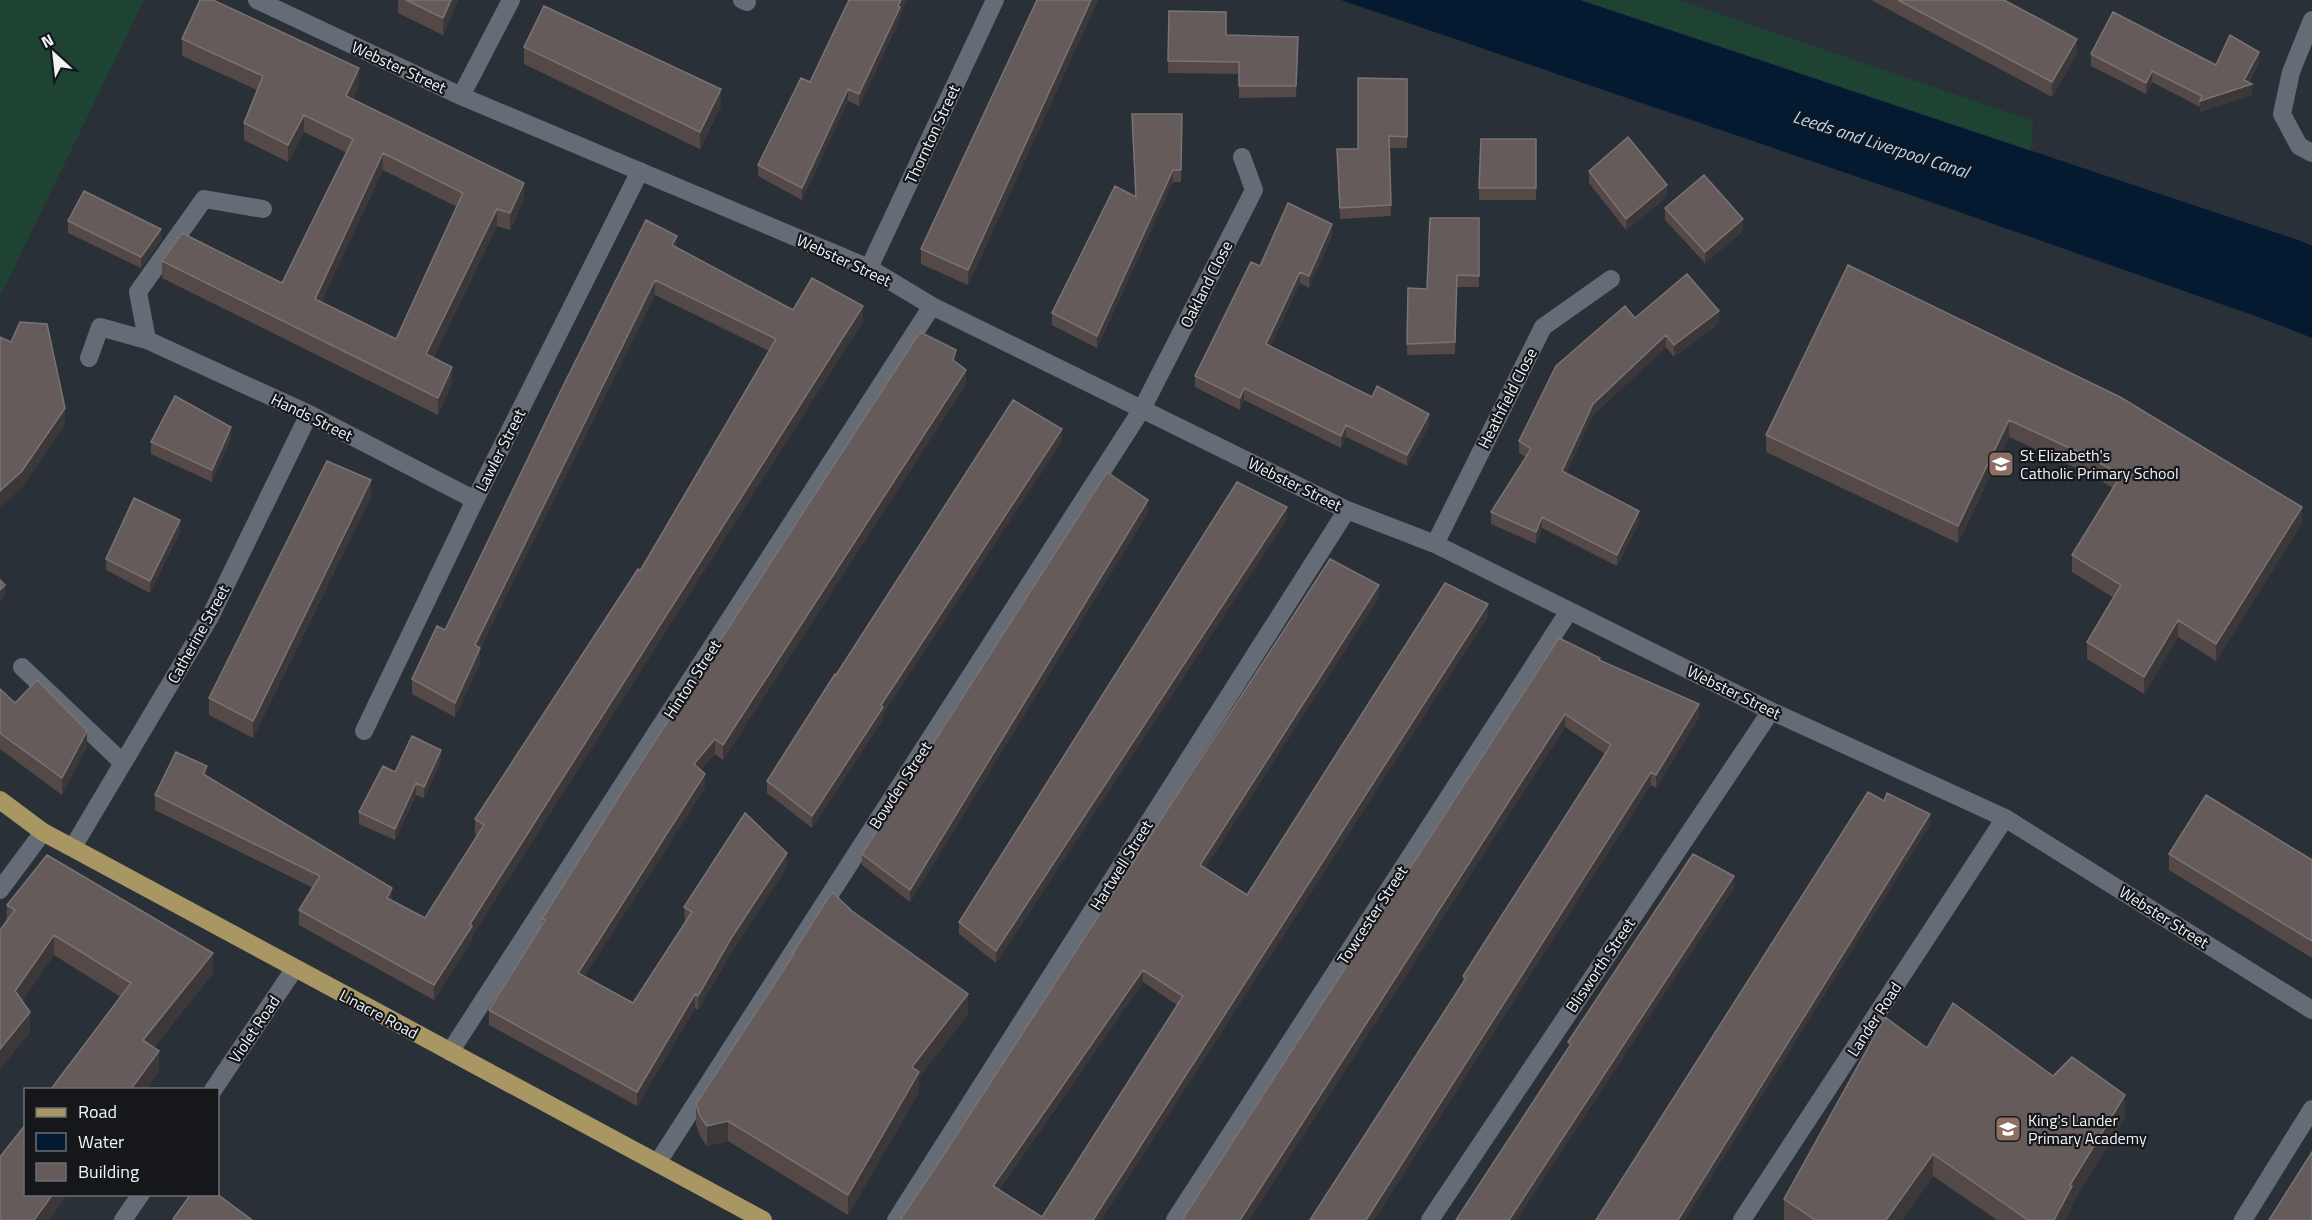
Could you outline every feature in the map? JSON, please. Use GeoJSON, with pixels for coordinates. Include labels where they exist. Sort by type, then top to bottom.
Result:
{"type":"FeatureCollection","features":[{"type":"Feature","properties":{"kind":"main road","name":"Linacre Road"},"geometry":{"type":"LineString","coordinates":[[0,800],[43,832],[763,1220]]}},
{"type":"Feature","properties":{"kind":"street","name":"Webster Street"},"geometry":{"type":"LineString","coordinates":[[257,0],[461,96],[869,268],[932,306],[1347,510],[1435,544],[1771,711],[2005,818],[2312,1010]]}},
{"type":"Feature","properties":{"kind":"street"},"geometry":{"type":"LineString","coordinates":[[461,96],[511,0]]}},
{"type":"Feature","properties":{"kind":"street","name":"Thornton Street"},"geometry":{"type":"LineString","coordinates":[[869,268],[995,0]]}},
{"type":"Feature","properties":{"kind":"street"},"geometry":{"type":"LineString","coordinates":[[2312,20],[2291,72],[2282,114],[2299,146],[2312,153]]}},
{"type":"Feature","properties":{"kind":"street","name":"Oakland Close"},"geometry":{"type":"LineString","coordinates":[[1142,409],[1254,190],[1242,157]]}},
{"type":"Feature","properties":{"kind":"street","name":"Lawler Street"},"geometry":{"type":"LineString","coordinates":[[364,730],[475,500],[640,171]]}},
{"type":"Feature","properties":{"kind":"street"},"geometry":{"type":"LineString","coordinates":[[147,340],[138,292],[204,198],[263,209]]}},
{"type":"Feature","properties":{"kind":"street","name":"Heathfield Close"},"geometry":{"type":"LineString","coordinates":[[1435,544],[1543,327],[1611,279]]}},
{"type":"Feature","properties":{"kind":"street","name":"Hinton Street"},"geometry":{"type":"LineString","coordinates":[[450,1052],[932,306]]}},
{"type":"Feature","properties":{"kind":"street","name":"Hands Street"},"geometry":{"type":"LineString","coordinates":[[89,358],[100,327],[147,340],[309,414],[475,500]]}},
{"type":"Feature","properties":{"kind":"street","name":"Bowden Street"},"geometry":{"type":"LineString","coordinates":[[658,1162],[1142,409]]}},
{"type":"Feature","properties":{"kind":"street","name":"Catherine Street"},"geometry":{"type":"LineString","coordinates":[[73,847],[210,617],[309,414]]}},
{"type":"Feature","properties":{"kind":"street","name":"Hartwell Street"},"geometry":{"type":"LineString","coordinates":[[896,1220],[1347,510]]}},
{"type":"Feature","properties":{"kind":"street","name":"Towcester Street"},"geometry":{"type":"LineString","coordinates":[[1175,1220],[1569,610]]}},
{"type":"Feature","properties":{"kind":"street"},"geometry":{"type":"LineString","coordinates":[[22,667],[123,763]]}},
{"type":"Feature","properties":{"kind":"street","name":"Blisworth Street"},"geometry":{"type":"LineString","coordinates":[[1430,1220],[1771,711]]}},
{"type":"Feature","properties":{"kind":"street","name":"Lander Road"},"geometry":{"type":"LineString","coordinates":[[1742,1220],[2005,818]]}},
{"type":"Feature","properties":{"kind":"street"},"geometry":{"type":"LineString","coordinates":[[0,890],[43,832]]}},
{"type":"Feature","properties":{"kind":"street","name":"Violet Road"},"geometry":{"type":"LineString","coordinates":[[214,1088],[295,968]]}},
{"type":"Feature","properties":{"kind":"street"},"geometry":{"type":"LineString","coordinates":[[2243,1220],[2312,1109]]}},
{"type":"Feature","properties":{"kind":"street"},"geometry":{"type":"LineString","coordinates":[[130,1218],[140,1196]]}},
{"type":"Feature","properties":{"kind":"green space"},"geometry":{"type":"Polygon","coordinates":[[[0,0],[144,0],[0,297],[0,0]]]}},
{"type":"Feature","properties":{"kind":"green space"},"geometry":{"type":"Polygon","coordinates":[[[1580,0],[1679,0],[2033,121],[2031,151],[1580,0]]]}},
{"type":"Feature","properties":{"kind":"water","name":"Leeds and Liverpool Canal"},"geometry":{"type":"Polygon","coordinates":[[[1341,0],[1580,0],[2301,241],[2312,246],[2312,338],[1928,201],[1341,0]]]}},
{"type":"Feature","properties":{"kind":"building"},"geometry":{"type":"Polygon","coordinates":[[[200,0],[213,0],[359,68],[346,96],[524,183],[510,213],[497,209],[426,354],[452,367],[438,398],[162,261],[182,233],[282,283],[353,139],[304,115],[288,145],[244,123],[263,76],[182,39],[200,0]],[[383,153],[315,299],[396,339],[463,193],[383,153]]]}},
{"type":"Feature","properties":{"kind":"building"},"geometry":{"type":"Polygon","coordinates":[[[406,0],[451,0],[443,18],[406,0]]]}},
{"type":"Feature","properties":{"kind":"building"},"geometry":{"type":"Polygon","coordinates":[[[849,0],[901,0],[898,6],[900,7],[859,94],[848,89],[802,188],[758,165],[801,78],[810,82],[849,0]]]}},
{"type":"Feature","properties":{"kind":"building"},"geometry":{"type":"Polygon","coordinates":[[[1037,0],[1091,0],[968,270],[921,249],[1037,0]]]}},
{"type":"Feature","properties":{"kind":"building"},"geometry":{"type":"Polygon","coordinates":[[[1898,0],[2004,0],[2077,39],[2052,82],[1898,0]]]}},
{"type":"Feature","properties":{"kind":"building"},"geometry":{"type":"Polygon","coordinates":[[[544,6],[721,89],[700,132],[524,47],[544,6]]]}},
{"type":"Feature","properties":{"kind":"building"},"geometry":{"type":"Polygon","coordinates":[[[1169,11],[1226,12],[1226,35],[1298,37],[1296,86],[1239,86],[1239,62],[1168,61],[1169,11]]]}},
{"type":"Feature","properties":{"kind":"building"},"geometry":{"type":"Polygon","coordinates":[[[2113,12],[2216,65],[2230,35],[2259,52],[2244,80],[2252,84],[2200,101],[2202,96],[2152,71],[2146,83],[2091,54],[2113,12]]]}},
{"type":"Feature","properties":{"kind":"building"},"geometry":{"type":"Polygon","coordinates":[[[1358,78],[1407,79],[1407,137],[1389,136],[1391,205],[1340,208],[1337,149],[1358,149],[1358,78]]]}},
{"type":"Feature","properties":{"kind":"building"},"geometry":{"type":"Polygon","coordinates":[[[1132,114],[1182,114],[1181,170],[1173,170],[1097,336],[1052,313],[1115,186],[1136,197],[1132,114]]]}},
{"type":"Feature","properties":{"kind":"building"},"geometry":{"type":"Polygon","coordinates":[[[1628,137],[1667,185],[1626,219],[1589,171],[1628,137]]]}},
{"type":"Feature","properties":{"kind":"building"},"geometry":{"type":"Polygon","coordinates":[[[1481,139],[1536,139],[1536,188],[1479,188],[1481,139]]]}},
{"type":"Feature","properties":{"kind":"building"},"geometry":{"type":"Polygon","coordinates":[[[1704,175],[1743,219],[1705,252],[1665,208],[1704,175]]]}},
{"type":"Feature","properties":{"kind":"building"},"geometry":{"type":"Polygon","coordinates":[[[84,191],[161,229],[141,257],[68,221],[84,191]]]}},
{"type":"Feature","properties":{"kind":"building"},"geometry":{"type":"Polygon","coordinates":[[[1288,203],[1332,224],[1309,276],[1300,272],[1266,344],[1372,397],[1377,386],[1429,414],[1407,455],[1346,425],[1341,436],[1244,388],[1240,398],[1195,376],[1251,262],[1260,266],[1288,203]]]}},
{"type":"Feature","properties":{"kind":"building"},"geometry":{"type":"Polygon","coordinates":[[[1430,218],[1479,218],[1479,276],[1457,275],[1455,342],[1407,344],[1408,288],[1427,289],[1430,218]]]}},
{"type":"Feature","properties":{"kind":"building"},"geometry":{"type":"Polygon","coordinates":[[[646,220],[677,236],[672,245],[793,310],[812,278],[863,306],[470,924],[472,926],[434,985],[299,910],[320,876],[155,795],[176,752],[207,766],[203,774],[392,888],[387,898],[425,918],[484,825],[475,819],[638,569],[640,571],[776,339],[655,280],[475,645],[480,648],[455,703],[412,679],[437,626],[445,630],[646,220]]]}},
{"type":"Feature","properties":{"kind":"building"},"geometry":{"type":"Polygon","coordinates":[[[1848,265],[2120,397],[2302,507],[2216,644],[2178,620],[2144,677],[2087,642],[2121,585],[2072,555],[2121,475],[2091,458],[2009,420],[1958,526],[1766,435],[1848,265]]]}},
{"type":"Feature","properties":{"kind":"building"},"geometry":{"type":"Polygon","coordinates":[[[1687,274],[1719,311],[1674,345],[1666,335],[1593,404],[1562,471],[1639,511],[1617,555],[1542,517],[1536,532],[1491,512],[1531,449],[1519,441],[1556,366],[1625,306],[1635,318],[1687,274]]]}},
{"type":"Feature","properties":{"kind":"building"},"geometry":{"type":"Polygon","coordinates":[[[20,322],[47,324],[65,408],[22,471],[0,491],[0,337],[11,342],[20,322]]]}},
{"type":"Feature","properties":{"kind":"building"},"geometry":{"type":"Polygon","coordinates":[[[920,332],[956,350],[953,360],[966,370],[723,745],[715,739],[694,764],[705,774],[578,973],[633,1003],[692,912],[684,907],[745,813],[787,853],[732,937],[698,996],[695,994],[637,1092],[489,1010],[545,920],[542,919],[620,795],[920,332]]]}},
{"type":"Feature","properties":{"kind":"building"},"geometry":{"type":"Polygon","coordinates":[[[175,396],[231,427],[212,470],[151,442],[175,396]]]}},
{"type":"Feature","properties":{"kind":"building"},"geometry":{"type":"Polygon","coordinates":[[[1013,400],[1062,429],[881,705],[883,707],[812,816],[767,781],[1013,400]]]}},
{"type":"Feature","properties":{"kind":"building"},"geometry":{"type":"Polygon","coordinates":[[[327,461],[371,480],[253,721],[209,698],[327,461]]]}},
{"type":"Feature","properties":{"kind":"building"},"geometry":{"type":"Polygon","coordinates":[[[1107,472],[1148,500],[910,890],[862,854],[1107,472]]]}},
{"type":"Feature","properties":{"kind":"building"},"geometry":{"type":"Polygon","coordinates":[[[1237,482],[1287,507],[996,951],[959,922],[1237,482]]]}},
{"type":"Feature","properties":{"kind":"building"},"geometry":{"type":"Polygon","coordinates":[[[134,498],[180,520],[150,581],[106,559],[134,498]]]}},
{"type":"Feature","properties":{"kind":"building"},"geometry":{"type":"Polygon","coordinates":[[[1330,559],[1379,585],[1200,865],[1247,895],[1445,583],[1488,604],[1093,1220],[900,1220],[1330,559]],[[1143,970],[993,1186],[1042,1217],[1183,996],[1143,970]]]}},
{"type":"Feature","properties":{"kind":"building"},"geometry":{"type":"Polygon","coordinates":[[[0,580],[5,585],[0,590],[0,580]]]}},
{"type":"Feature","properties":{"kind":"building"},"geometry":{"type":"Polygon","coordinates":[[[1559,638],[1600,658],[1599,660],[1699,704],[1656,775],[1651,772],[1366,1220],[1310,1220],[1466,978],[1463,976],[1611,745],[1565,714],[1240,1220],[1182,1220],[1559,638]]]}},
{"type":"Feature","properties":{"kind":"building"},"geometry":{"type":"Polygon","coordinates":[[[37,680],[87,731],[62,778],[0,733],[0,689],[15,703],[37,680]]]}},
{"type":"Feature","properties":{"kind":"building"},"geometry":{"type":"Polygon","coordinates":[[[412,736],[441,750],[424,787],[416,783],[395,829],[359,812],[383,766],[395,772],[412,736]]]}},
{"type":"Feature","properties":{"kind":"building"},"geometry":{"type":"Polygon","coordinates":[[[1868,792],[1884,801],[1887,793],[1930,814],[1678,1220],[1596,1220],[1868,792]]]}},
{"type":"Feature","properties":{"kind":"building"},"geometry":{"type":"Polygon","coordinates":[[[2206,795],[2312,860],[2312,941],[2169,854],[2206,795]]]}},
{"type":"Feature","properties":{"kind":"building"},"geometry":{"type":"Polygon","coordinates":[[[1693,854],[1734,876],[1509,1220],[1456,1220],[1571,1044],[1568,1042],[1693,854]]]}},
{"type":"Feature","properties":{"kind":"building"},"geometry":{"type":"Polygon","coordinates":[[[47,855],[213,953],[143,1040],[159,1051],[132,1088],[52,1088],[131,983],[54,935],[15,991],[30,1012],[0,1049],[0,930],[15,910],[7,905],[47,855]]]}},
{"type":"Feature","properties":{"kind":"building"},"geometry":{"type":"Polygon","coordinates":[[[832,892],[852,911],[968,994],[912,1067],[919,1072],[848,1195],[728,1121],[707,1126],[696,1104],[832,892]]]}},
{"type":"Feature","properties":{"kind":"building"},"geometry":{"type":"Polygon","coordinates":[[[1953,1003],[2053,1076],[2072,1057],[2125,1095],[2070,1185],[2072,1186],[2054,1220],[2028,1220],[1933,1154],[1886,1220],[1815,1220],[1784,1199],[1885,1017],[1927,1048],[1953,1003]]]}},
{"type":"Feature","properties":{"kind":"building"},"geometry":{"type":"Polygon","coordinates":[[[24,1127],[24,1196],[52,1196],[34,1220],[0,1220],[0,1157],[24,1127]]]}},
{"type":"Feature","properties":{"kind":"building"},"geometry":{"type":"Polygon","coordinates":[[[2312,1152],[2312,1220],[2269,1220],[2312,1152]]]}},
{"type":"Feature","properties":{"kind":"building"},"geometry":{"type":"Polygon","coordinates":[[[219,1195],[252,1220],[174,1220],[190,1196],[219,1195]]]}},
{"type":"Feature","properties":{"kind":"place","name":"St Elizabeth's Catholic Primary School"},"geometry":{"type":"Point","coordinates":[2001,464]}},
{"type":"Feature","properties":{"kind":"place","name":"King's Lander Primary Academy"},"geometry":{"type":"Point","coordinates":[2008,1129]}}]}
